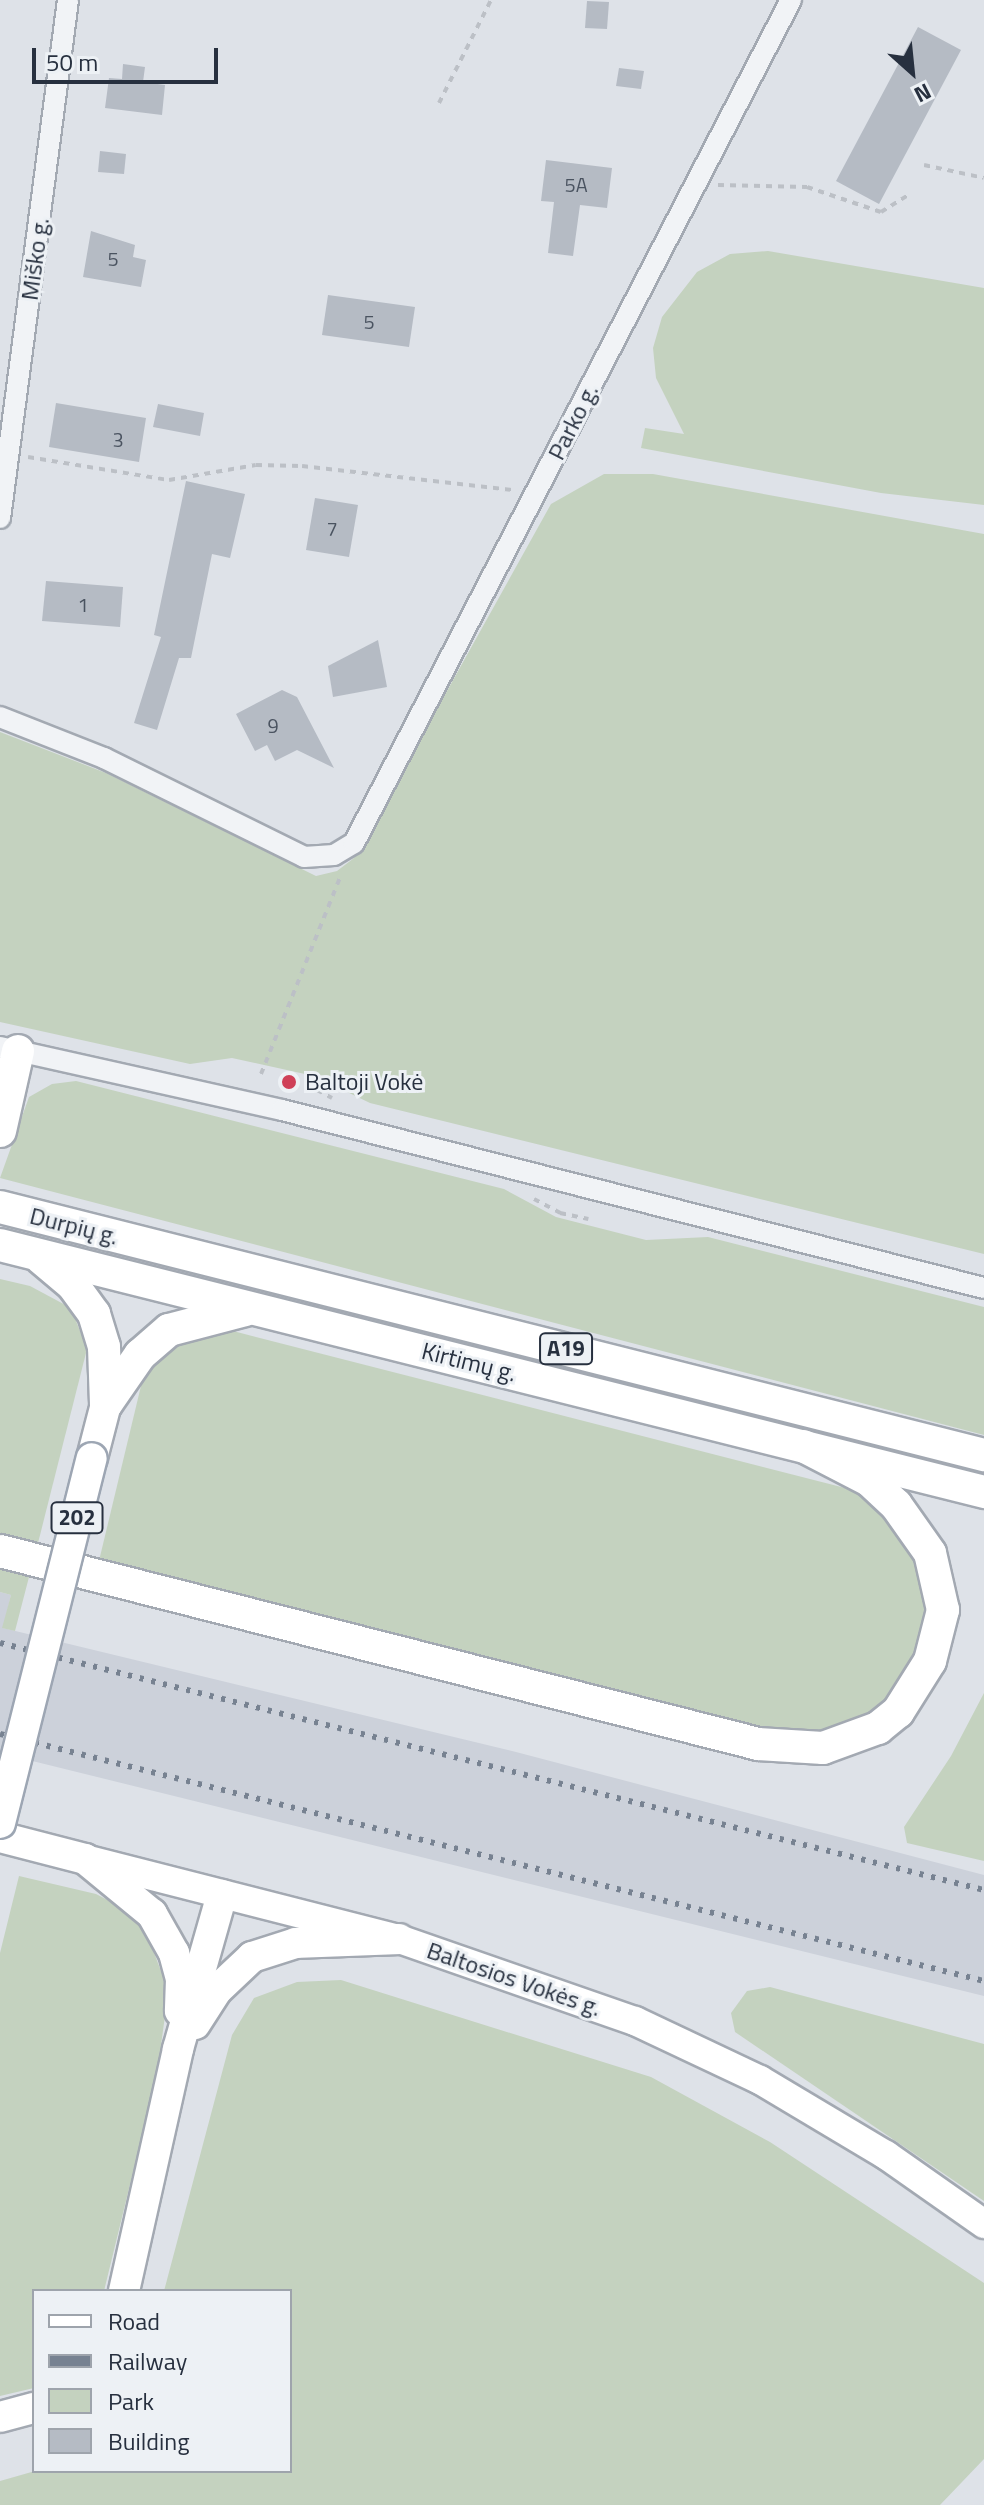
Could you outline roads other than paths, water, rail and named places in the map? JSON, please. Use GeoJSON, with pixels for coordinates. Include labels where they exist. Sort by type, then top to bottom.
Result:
{"type":"FeatureCollection","features":[{"type":"Feature","properties":{"kind":"highway"},"geometry":{"type":"LineString","coordinates":[[0,1131],[9,1049]]}},
{"type":"Feature","properties":{"kind":"highway","name":"Durpių g."},"geometry":{"type":"LineString","coordinates":[[0,1207],[148,1244]]}},
{"type":"Feature","properties":{"kind":"highway","name":"Kirtimų g."},"geometry":{"type":"LineString","coordinates":[[148,1244],[984,1455]]}},
{"type":"Feature","properties":{"kind":"highway","name":"Kirtimų g."},"geometry":{"type":"LineString","coordinates":[[0,1245],[984,1492]]}},
{"type":"Feature","properties":{"kind":"highway"},"geometry":{"type":"LineString","coordinates":[[36,1254],[73,1285],[94,1314],[104,1347],[106,1404]]}},
{"type":"Feature","properties":{"kind":"highway"},"geometry":{"type":"LineString","coordinates":[[106,1404],[140,1355],[169,1330],[256,1308]]}},
{"type":"Feature","properties":{"kind":"highway"},"geometry":{"type":"LineString","coordinates":[[0,1551],[758,1744],[823,1748],[878,1728],[898,1712],[930,1661],[943,1610],[930,1553],[896,1505],[869,1480],[803,1446]]}},
{"type":"Feature","properties":{"kind":"main road","name":"202"},"geometry":{"type":"LineString","coordinates":[[0,1823],[106,1404]]}},
{"type":"Feature","properties":{"kind":"main road","name":"Baltosios Vokės g."},"geometry":{"type":"LineString","coordinates":[[0,1837],[399,1939],[635,2021],[760,2080],[886,2155],[984,2224]]}},
{"type":"Feature","properties":{"kind":"main road"},"geometry":{"type":"LineString","coordinates":[[85,1859],[152,1914],[174,1953],[181,1979],[178,2049]]}},
{"type":"Feature","properties":{"kind":"main road"},"geometry":{"type":"LineString","coordinates":[[124,2289],[178,2049],[222,1895]]}},
{"type":"Feature","properties":{"kind":"main road"},"geometry":{"type":"LineString","coordinates":[[178,2049],[217,1990],[252,1957],[296,1943],[399,1939]]}},
{"type":"Feature","properties":{"kind":"street","name":"Miško g."},"geometry":{"type":"LineString","coordinates":[[0,518],[68,0]]}},
{"type":"Feature","properties":{"kind":"street","name":"Parko g."},"geometry":{"type":"LineString","coordinates":[[0,717],[104,758],[304,857],[334,855],[354,843],[791,0]]}},
{"type":"Feature","properties":{"kind":"street"},"geometry":{"type":"LineString","coordinates":[[9,1049],[260,1105],[984,1288]]}},
{"type":"Feature","properties":{"kind":"railway"},"geometry":{"type":"LineString","coordinates":[[0,1643],[984,1890]]}},
{"type":"Feature","properties":{"kind":"railway"},"geometry":{"type":"LineString","coordinates":[[0,1734],[984,1981]]}},
{"type":"Feature","properties":{"kind":"place","name":"Baltoji Vokė"},"geometry":{"type":"Point","coordinates":[289,1082]}}]}
